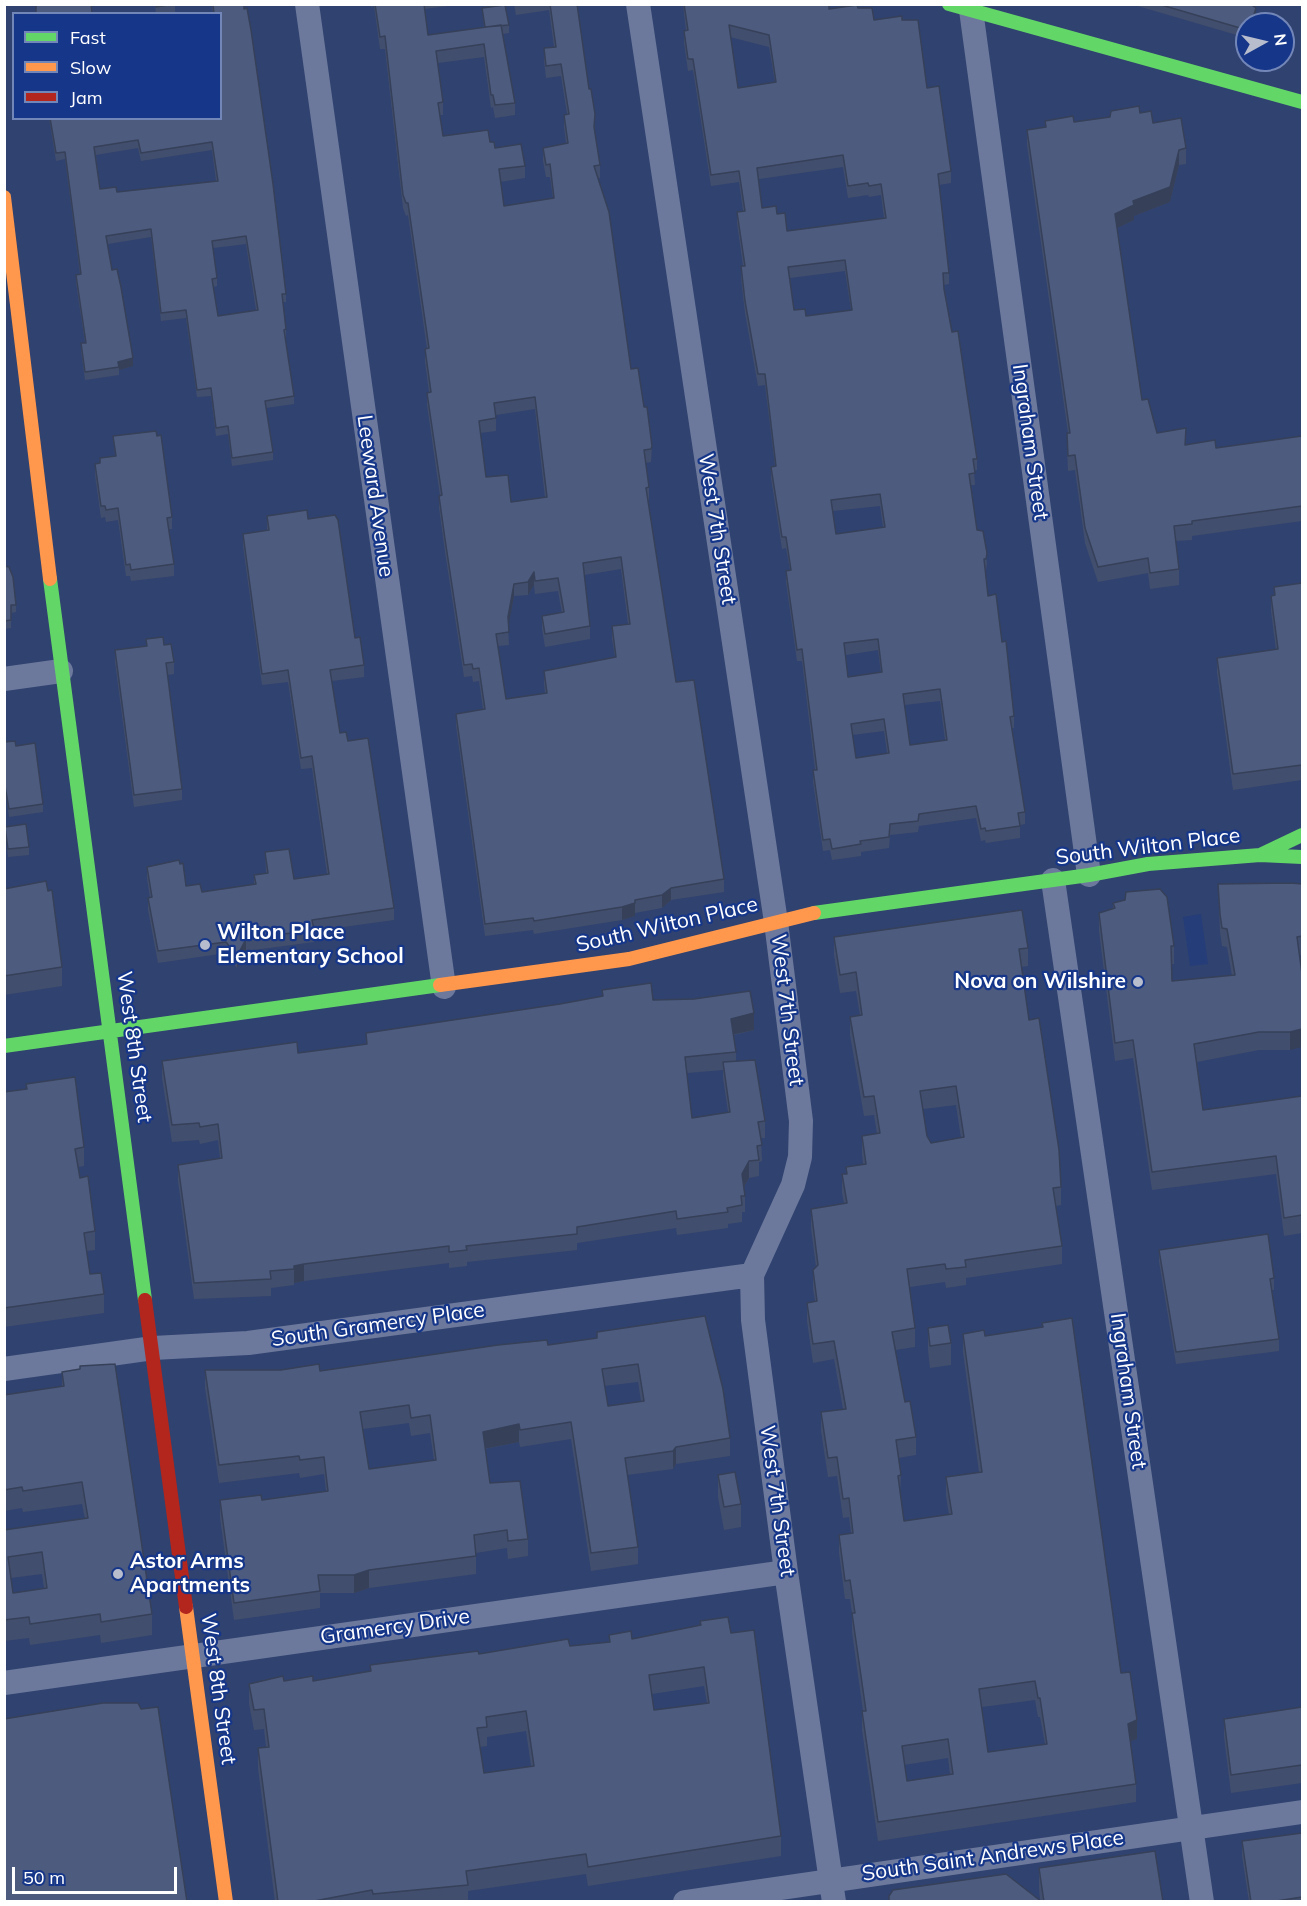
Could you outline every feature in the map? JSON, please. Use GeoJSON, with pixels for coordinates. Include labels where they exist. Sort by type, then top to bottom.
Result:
{"type":"FeatureCollection","features":[{"type":"Feature","properties":{"kind":"main road"},"geometry":{"type":"LineString","coordinates":[[960,7],[1302,102]]}},
{"type":"Feature","properties":{"kind":"main road","name":"West 8th Street"},"geometry":{"type":"LineString","coordinates":[[4,197],[14,357],[111,1031],[191,1655],[226,1902]]}},
{"type":"Feature","properties":{"kind":"main road"},"geometry":{"type":"LineString","coordinates":[[1260,855],[1302,835]]}},
{"type":"Feature","properties":{"kind":"main road","name":"South Wilton Place"},"geometry":{"type":"LineString","coordinates":[[4,1046],[444,987],[629,959],[810,914],[1089,875],[1148,864],[1260,855],[1302,857]]}},
{"type":"Feature","properties":{"kind":"street","name":"Leeward Avenue"},"geometry":{"type":"LineString","coordinates":[[307,4],[444,987]]}},
{"type":"Feature","properties":{"kind":"street","name":"West 7th Street"},"geometry":{"type":"LineString","coordinates":[[638,4],[776,922],[801,1121],[800,1157],[793,1185],[752,1275],[753,1320],[786,1572],[832,1891]]}},
{"type":"Feature","properties":{"kind":"street","name":"Ingraham Street"},"geometry":{"type":"LineString","coordinates":[[960,7],[1089,875]]}},
{"type":"Feature","properties":{"kind":"street"},"geometry":{"type":"LineString","coordinates":[[4,679],[61,671]]}},
{"type":"Feature","properties":{"kind":"street","name":"Ingraham Street"},"geometry":{"type":"LineString","coordinates":[[1053,880],[1202,1902]]}},
{"type":"Feature","properties":{"kind":"street","name":"South Gramercy Place"},"geometry":{"type":"LineString","coordinates":[[4,1370],[153,1348],[248,1343],[752,1275]]}},
{"type":"Feature","properties":{"kind":"street","name":"Gramercy Drive"},"geometry":{"type":"LineString","coordinates":[[4,1683],[786,1572]]}},
{"type":"Feature","properties":{"kind":"street","name":"South Saint Andrews Place"},"geometry":{"type":"LineString","coordinates":[[684,1902],[832,1891],[1192,1827],[1302,1812]]}},
{"type":"Feature","properties":{"kind":"water"},"geometry":{"type":"Polygon","coordinates":[[[1201,914],[1208,964],[1190,966],[1183,917],[1201,914]]]}},
{"type":"Feature","properties":{"kind":"building"},"geometry":{"type":"Polygon","coordinates":[[[36,4],[91,4],[92,12],[36,12],[36,4]]]}},
{"type":"Feature","properties":{"kind":"building"},"geometry":{"type":"Polygon","coordinates":[[[156,4],[174,4],[156,7],[156,4]]]}},
{"type":"Feature","properties":{"kind":"building"},"geometry":{"type":"Polygon","coordinates":[[[213,4],[244,4],[244,9],[247,8],[251,30],[273,184],[286,294],[282,294],[286,329],[284,330],[294,396],[265,401],[273,452],[232,458],[228,426],[216,428],[211,388],[197,390],[186,310],[161,313],[151,229],[106,236],[112,270],[117,269],[121,287],[133,358],[118,362],[119,367],[85,372],[81,343],[86,343],[76,275],[81,274],[65,152],[56,153],[50,120],[222,120],[222,12],[214,12],[213,4]],[[138,140],[94,147],[100,189],[116,187],[117,192],[218,181],[212,142],[141,153],[138,140]],[[246,236],[212,241],[217,278],[212,279],[218,316],[258,310],[246,236]]]}},
{"type":"Feature","properties":{"kind":"building"},"geometry":{"type":"Polygon","coordinates":[[[375,4],[424,4],[428,35],[501,25],[515,103],[495,105],[493,95],[491,95],[484,44],[436,51],[443,102],[438,103],[443,136],[488,130],[490,142],[494,142],[495,148],[521,144],[525,166],[499,169],[504,206],[554,198],[550,164],[546,165],[543,148],[568,143],[564,115],[569,114],[561,64],[546,66],[544,48],[556,47],[550,4],[577,4],[589,89],[591,89],[595,114],[594,127],[600,165],[594,166],[609,212],[631,369],[638,368],[644,407],[647,407],[652,446],[651,449],[644,450],[649,487],[646,488],[676,682],[694,680],[724,879],[671,888],[662,895],[635,900],[635,903],[622,907],[534,921],[533,918],[485,924],[456,714],[485,709],[479,668],[473,669],[472,664],[464,665],[439,496],[442,495],[427,393],[431,392],[425,349],[429,348],[408,203],[403,195],[385,36],[380,37],[375,4]],[[535,397],[494,403],[496,418],[479,421],[486,477],[508,475],[511,502],[547,497],[535,397]],[[621,557],[583,563],[590,626],[545,634],[542,616],[564,612],[558,578],[535,581],[534,572],[528,582],[514,584],[508,617],[509,632],[496,634],[506,699],[547,693],[544,671],[616,657],[612,626],[630,624],[621,557]]]}},
{"type":"Feature","properties":{"kind":"building"},"geometry":{"type":"Polygon","coordinates":[[[684,4],[829,4],[829,9],[857,5],[858,8],[872,8],[874,20],[902,16],[902,20],[918,20],[927,88],[939,86],[951,171],[938,174],[949,273],[943,273],[944,289],[952,332],[958,331],[977,459],[973,459],[975,473],[969,474],[977,530],[983,531],[987,553],[984,559],[988,596],[996,594],[1002,642],[1006,641],[1014,716],[1010,717],[1025,812],[1018,813],[1020,826],[986,831],[985,828],[981,829],[976,806],[919,814],[918,821],[890,824],[889,837],[860,841],[861,844],[832,849],[830,839],[823,840],[813,770],[817,770],[802,649],[797,650],[786,571],[791,570],[786,537],[782,537],[771,467],[776,466],[765,374],[758,374],[745,301],[741,266],[745,266],[737,212],[745,211],[739,171],[711,175],[693,59],[688,59],[684,31],[688,30],[684,4]],[[729,25],[738,88],[776,82],[769,35],[729,25]],[[843,155],[757,168],[762,208],[776,206],[777,214],[785,213],[787,231],[886,218],[881,184],[848,186],[843,155]],[[845,260],[788,267],[794,310],[805,309],[806,316],[852,310],[845,260]],[[880,494],[831,500],[836,534],[885,527],[880,494]],[[878,639],[844,643],[848,677],[882,672],[878,639]],[[940,689],[903,694],[910,745],[947,740],[940,689]],[[884,719],[851,724],[856,758],[889,753],[884,719]]]}},
{"type":"Feature","properties":{"kind":"building"},"geometry":{"type":"Polygon","coordinates":[[[1158,4],[1252,4],[1256,8],[1255,12],[1235,12],[1235,26],[1158,4]]]}},
{"type":"Feature","properties":{"kind":"building"},"geometry":{"type":"Polygon","coordinates":[[[505,5],[509,25],[485,27],[482,8],[505,5]]]}},
{"type":"Feature","properties":{"kind":"building"},"geometry":{"type":"Polygon","coordinates":[[[1139,106],[1140,113],[1151,111],[1153,123],[1181,118],[1186,148],[1179,150],[1170,187],[1133,201],[1134,205],[1115,214],[1142,400],[1148,399],[1157,433],[1186,428],[1185,445],[1215,440],[1216,448],[1302,436],[1302,506],[1192,521],[1192,524],[1174,526],[1179,569],[1150,573],[1148,558],[1098,567],[1085,528],[1075,455],[1068,456],[1067,433],[1070,433],[1027,130],[1046,127],[1045,121],[1073,116],[1074,122],[1110,117],[1111,111],[1139,106]]]}},
{"type":"Feature","properties":{"kind":"building"},"geometry":{"type":"Polygon","coordinates":[[[156,431],[157,436],[161,435],[172,517],[167,518],[174,564],[131,570],[130,564],[126,565],[118,508],[106,510],[105,506],[101,506],[95,464],[100,463],[100,458],[116,456],[113,436],[156,431]]]}},
{"type":"Feature","properties":{"kind":"building"},"geometry":{"type":"Polygon","coordinates":[[[307,510],[308,519],[335,515],[338,520],[355,638],[360,637],[364,665],[330,670],[340,733],[346,732],[348,741],[368,738],[394,908],[312,920],[314,930],[246,939],[237,956],[226,942],[158,951],[148,898],[152,897],[147,867],[179,860],[180,864],[183,863],[186,886],[200,884],[202,892],[256,884],[254,875],[268,873],[265,852],[289,849],[294,879],[329,874],[312,756],[301,758],[288,670],[262,674],[243,534],[269,530],[267,516],[307,510]]]}},
{"type":"Feature","properties":{"kind":"building"},"geometry":{"type":"Polygon","coordinates":[[[4,566],[9,567],[13,577],[16,605],[11,605],[11,620],[4,621],[4,566]]]}},
{"type":"Feature","properties":{"kind":"building"},"geometry":{"type":"Polygon","coordinates":[[[1302,583],[1302,765],[1233,774],[1217,658],[1278,649],[1271,596],[1275,595],[1274,587],[1302,583]]]}},
{"type":"Feature","properties":{"kind":"building"},"geometry":{"type":"Polygon","coordinates":[[[163,637],[164,645],[171,644],[174,662],[166,663],[182,789],[134,795],[115,650],[147,646],[146,639],[163,637]]]}},
{"type":"Feature","properties":{"kind":"building"},"geometry":{"type":"Polygon","coordinates":[[[15,741],[16,746],[35,743],[43,804],[9,809],[4,780],[4,742],[15,741]]]}},
{"type":"Feature","properties":{"kind":"building"},"geometry":{"type":"Polygon","coordinates":[[[26,824],[29,847],[8,849],[5,827],[26,824]]]}},
{"type":"Feature","properties":{"kind":"building"},"geometry":{"type":"Polygon","coordinates":[[[46,881],[48,891],[52,890],[62,967],[4,976],[4,889],[46,881]]]}},
{"type":"Feature","properties":{"kind":"building"},"geometry":{"type":"Polygon","coordinates":[[[1218,884],[1302,884],[1302,936],[1297,937],[1302,974],[1302,1029],[1290,1032],[1259,1032],[1194,1044],[1203,1110],[1302,1096],[1302,1215],[1284,1218],[1276,1156],[1152,1172],[1133,1040],[1115,1043],[1099,913],[1115,908],[1113,903],[1125,900],[1126,892],[1160,889],[1167,897],[1174,946],[1171,946],[1172,981],[1235,975],[1227,929],[1222,928],[1218,884]]]}},
{"type":"Feature","properties":{"kind":"building"},"geometry":{"type":"Polygon","coordinates":[[[1022,910],[1028,948],[1019,949],[1029,1020],[1039,1018],[1059,1150],[1061,1187],[1053,1188],[1062,1246],[965,1260],[966,1267],[946,1269],[945,1264],[907,1269],[915,1328],[892,1332],[905,1402],[910,1401],[916,1437],[896,1440],[901,1475],[898,1476],[904,1521],[952,1514],[946,1477],[982,1472],[963,1334],[984,1330],[985,1336],[1043,1327],[1042,1323],[1072,1318],[1121,1673],[1130,1672],[1137,1720],[1128,1724],[1136,1784],[878,1822],[862,1711],[866,1711],[852,1613],[855,1613],[850,1580],[845,1581],[839,1535],[853,1533],[849,1498],[843,1499],[837,1457],[828,1458],[821,1412],[846,1409],[834,1341],[813,1344],[807,1303],[817,1301],[813,1270],[818,1265],[811,1209],[847,1203],[842,1174],[847,1174],[846,1167],[866,1164],[862,1136],[880,1133],[874,1096],[864,1097],[850,1017],[862,1015],[856,972],[840,975],[834,937],[1022,910]],[[956,1086],[920,1091],[927,1136],[931,1143],[964,1137],[956,1086]],[[1035,1681],[979,1689],[988,1752],[1047,1744],[1035,1681]],[[948,1739],[902,1746],[907,1781],[953,1774],[948,1739]]]}},
{"type":"Feature","properties":{"kind":"building"},"geometry":{"type":"Polygon","coordinates":[[[651,983],[653,1000],[694,999],[750,991],[754,1013],[731,1019],[736,1052],[685,1057],[692,1118],[730,1112],[723,1062],[755,1060],[765,1121],[758,1122],[762,1145],[757,1146],[759,1160],[749,1161],[742,1174],[745,1196],[741,1196],[742,1205],[727,1208],[728,1212],[677,1219],[676,1211],[577,1227],[577,1234],[466,1246],[467,1250],[449,1252],[449,1246],[304,1264],[294,1266],[294,1269],[270,1271],[271,1279],[194,1283],[178,1165],[222,1158],[218,1124],[200,1127],[199,1123],[172,1125],[162,1061],[297,1042],[298,1053],[367,1044],[366,1033],[560,1004],[603,996],[602,990],[651,983]]]}},
{"type":"Feature","properties":{"kind":"building"},"geometry":{"type":"Polygon","coordinates":[[[75,1077],[84,1147],[75,1149],[80,1178],[88,1176],[95,1231],[84,1233],[90,1274],[101,1273],[104,1294],[4,1308],[4,1092],[27,1089],[26,1084],[75,1077]]]}},
{"type":"Feature","properties":{"kind":"building"},"geometry":{"type":"Polygon","coordinates":[[[1268,1234],[1274,1278],[1270,1279],[1279,1339],[1176,1352],[1159,1250],[1268,1234]]]}},
{"type":"Feature","properties":{"kind":"building"},"geometry":{"type":"Polygon","coordinates":[[[705,1316],[723,1389],[730,1438],[676,1447],[673,1451],[625,1458],[638,1547],[591,1553],[571,1422],[520,1430],[519,1424],[483,1432],[490,1483],[520,1481],[528,1539],[508,1541],[507,1530],[474,1535],[476,1556],[369,1570],[354,1575],[318,1575],[320,1591],[234,1603],[220,1500],[261,1495],[262,1500],[328,1491],[324,1457],[300,1460],[299,1456],[219,1465],[205,1370],[281,1370],[319,1364],[320,1371],[498,1345],[547,1340],[548,1345],[597,1338],[597,1332],[705,1316]],[[638,1364],[602,1369],[608,1406],[644,1401],[638,1364]],[[409,1405],[360,1412],[369,1469],[436,1460],[430,1415],[411,1418],[409,1405]]]}},
{"type":"Feature","properties":{"kind":"building"},"geometry":{"type":"Polygon","coordinates":[[[948,1325],[951,1343],[930,1346],[928,1328],[948,1325]]]}},
{"type":"Feature","properties":{"kind":"building"},"geometry":{"type":"Polygon","coordinates":[[[115,1364],[152,1614],[101,1622],[100,1614],[30,1624],[29,1617],[4,1620],[4,1530],[88,1518],[82,1482],[23,1491],[22,1487],[4,1490],[4,1395],[64,1386],[62,1372],[80,1369],[80,1366],[115,1364]],[[42,1552],[8,1557],[13,1593],[47,1588],[42,1552]]]}},
{"type":"Feature","properties":{"kind":"building"},"geometry":{"type":"Polygon","coordinates":[[[735,1472],[741,1504],[724,1507],[718,1475],[735,1472]]]}},
{"type":"Feature","properties":{"kind":"building"},"geometry":{"type":"Polygon","coordinates":[[[728,1617],[731,1633],[754,1630],[781,1836],[588,1867],[586,1854],[466,1871],[468,1885],[373,1894],[372,1890],[309,1902],[278,1902],[258,1748],[269,1747],[264,1709],[254,1710],[249,1684],[283,1676],[284,1681],[313,1676],[313,1681],[371,1671],[370,1665],[478,1651],[479,1654],[568,1639],[570,1646],[610,1642],[609,1635],[631,1631],[632,1639],[701,1625],[700,1621],[728,1617]],[[704,1667],[649,1675],[654,1710],[709,1703],[704,1667]],[[526,1711],[486,1717],[487,1727],[477,1728],[484,1773],[534,1766],[526,1711]]]}},
{"type":"Feature","properties":{"kind":"building"},"geometry":{"type":"Polygon","coordinates":[[[103,1703],[138,1703],[141,1709],[158,1707],[187,1902],[4,1902],[4,1719],[103,1703]]]}},
{"type":"Feature","properties":{"kind":"building"},"geometry":{"type":"Polygon","coordinates":[[[1302,1707],[1302,1765],[1231,1775],[1224,1719],[1302,1707]]]}},
{"type":"Feature","properties":{"kind":"building"},"geometry":{"type":"Polygon","coordinates":[[[1302,1833],[1302,1897],[1270,1902],[1251,1902],[1242,1841],[1302,1833]]]}},
{"type":"Feature","properties":{"kind":"building"},"geometry":{"type":"Polygon","coordinates":[[[1155,1851],[1163,1902],[1044,1902],[1039,1868],[1155,1851]]]}},
{"type":"Feature","properties":{"kind":"building"},"geometry":{"type":"Polygon","coordinates":[[[1006,1874],[1042,1902],[889,1902],[889,1896],[893,1890],[1006,1874]]]}},
{"type":"Feature","properties":{"kind":"traffic: fast"},"geometry":{"type":"LineString","coordinates":[[949,4],[1302,102]]}},
{"type":"Feature","properties":{"kind":"traffic: fast"},"geometry":{"type":"LineString","coordinates":[[50,579],[145,1300]]}},
{"type":"Feature","properties":{"kind":"traffic: fast"},"geometry":{"type":"LineString","coordinates":[[1260,855],[1302,835]]}},
{"type":"Feature","properties":{"kind":"traffic: fast"},"geometry":{"type":"LineString","coordinates":[[814,913],[1089,875],[1148,864],[1260,855],[1302,857]]}},
{"type":"Feature","properties":{"kind":"traffic: fast"},"geometry":{"type":"LineString","coordinates":[[4,1046],[440,985]]}},
{"type":"Feature","properties":{"kind":"traffic: slow"},"geometry":{"type":"LineString","coordinates":[[4,197],[50,579]]}},
{"type":"Feature","properties":{"kind":"traffic: slow"},"geometry":{"type":"LineString","coordinates":[[440,985],[629,959],[814,913]]}},
{"type":"Feature","properties":{"kind":"traffic: slow"},"geometry":{"type":"LineString","coordinates":[[186,1607],[226,1902]]}},
{"type":"Feature","properties":{"kind":"traffic: jam"},"geometry":{"type":"LineString","coordinates":[[145,1300],[186,1607]]}},
{"type":"Feature","properties":{"kind":"place","name":"Wilton Place Elementary School"},"geometry":{"type":"Point","coordinates":[205,945]}},
{"type":"Feature","properties":{"kind":"place","name":"Nova on Wilshire"},"geometry":{"type":"Point","coordinates":[1138,982]}},
{"type":"Feature","properties":{"kind":"place","name":"Astor Arms Apartments"},"geometry":{"type":"Point","coordinates":[118,1574]}}]}
